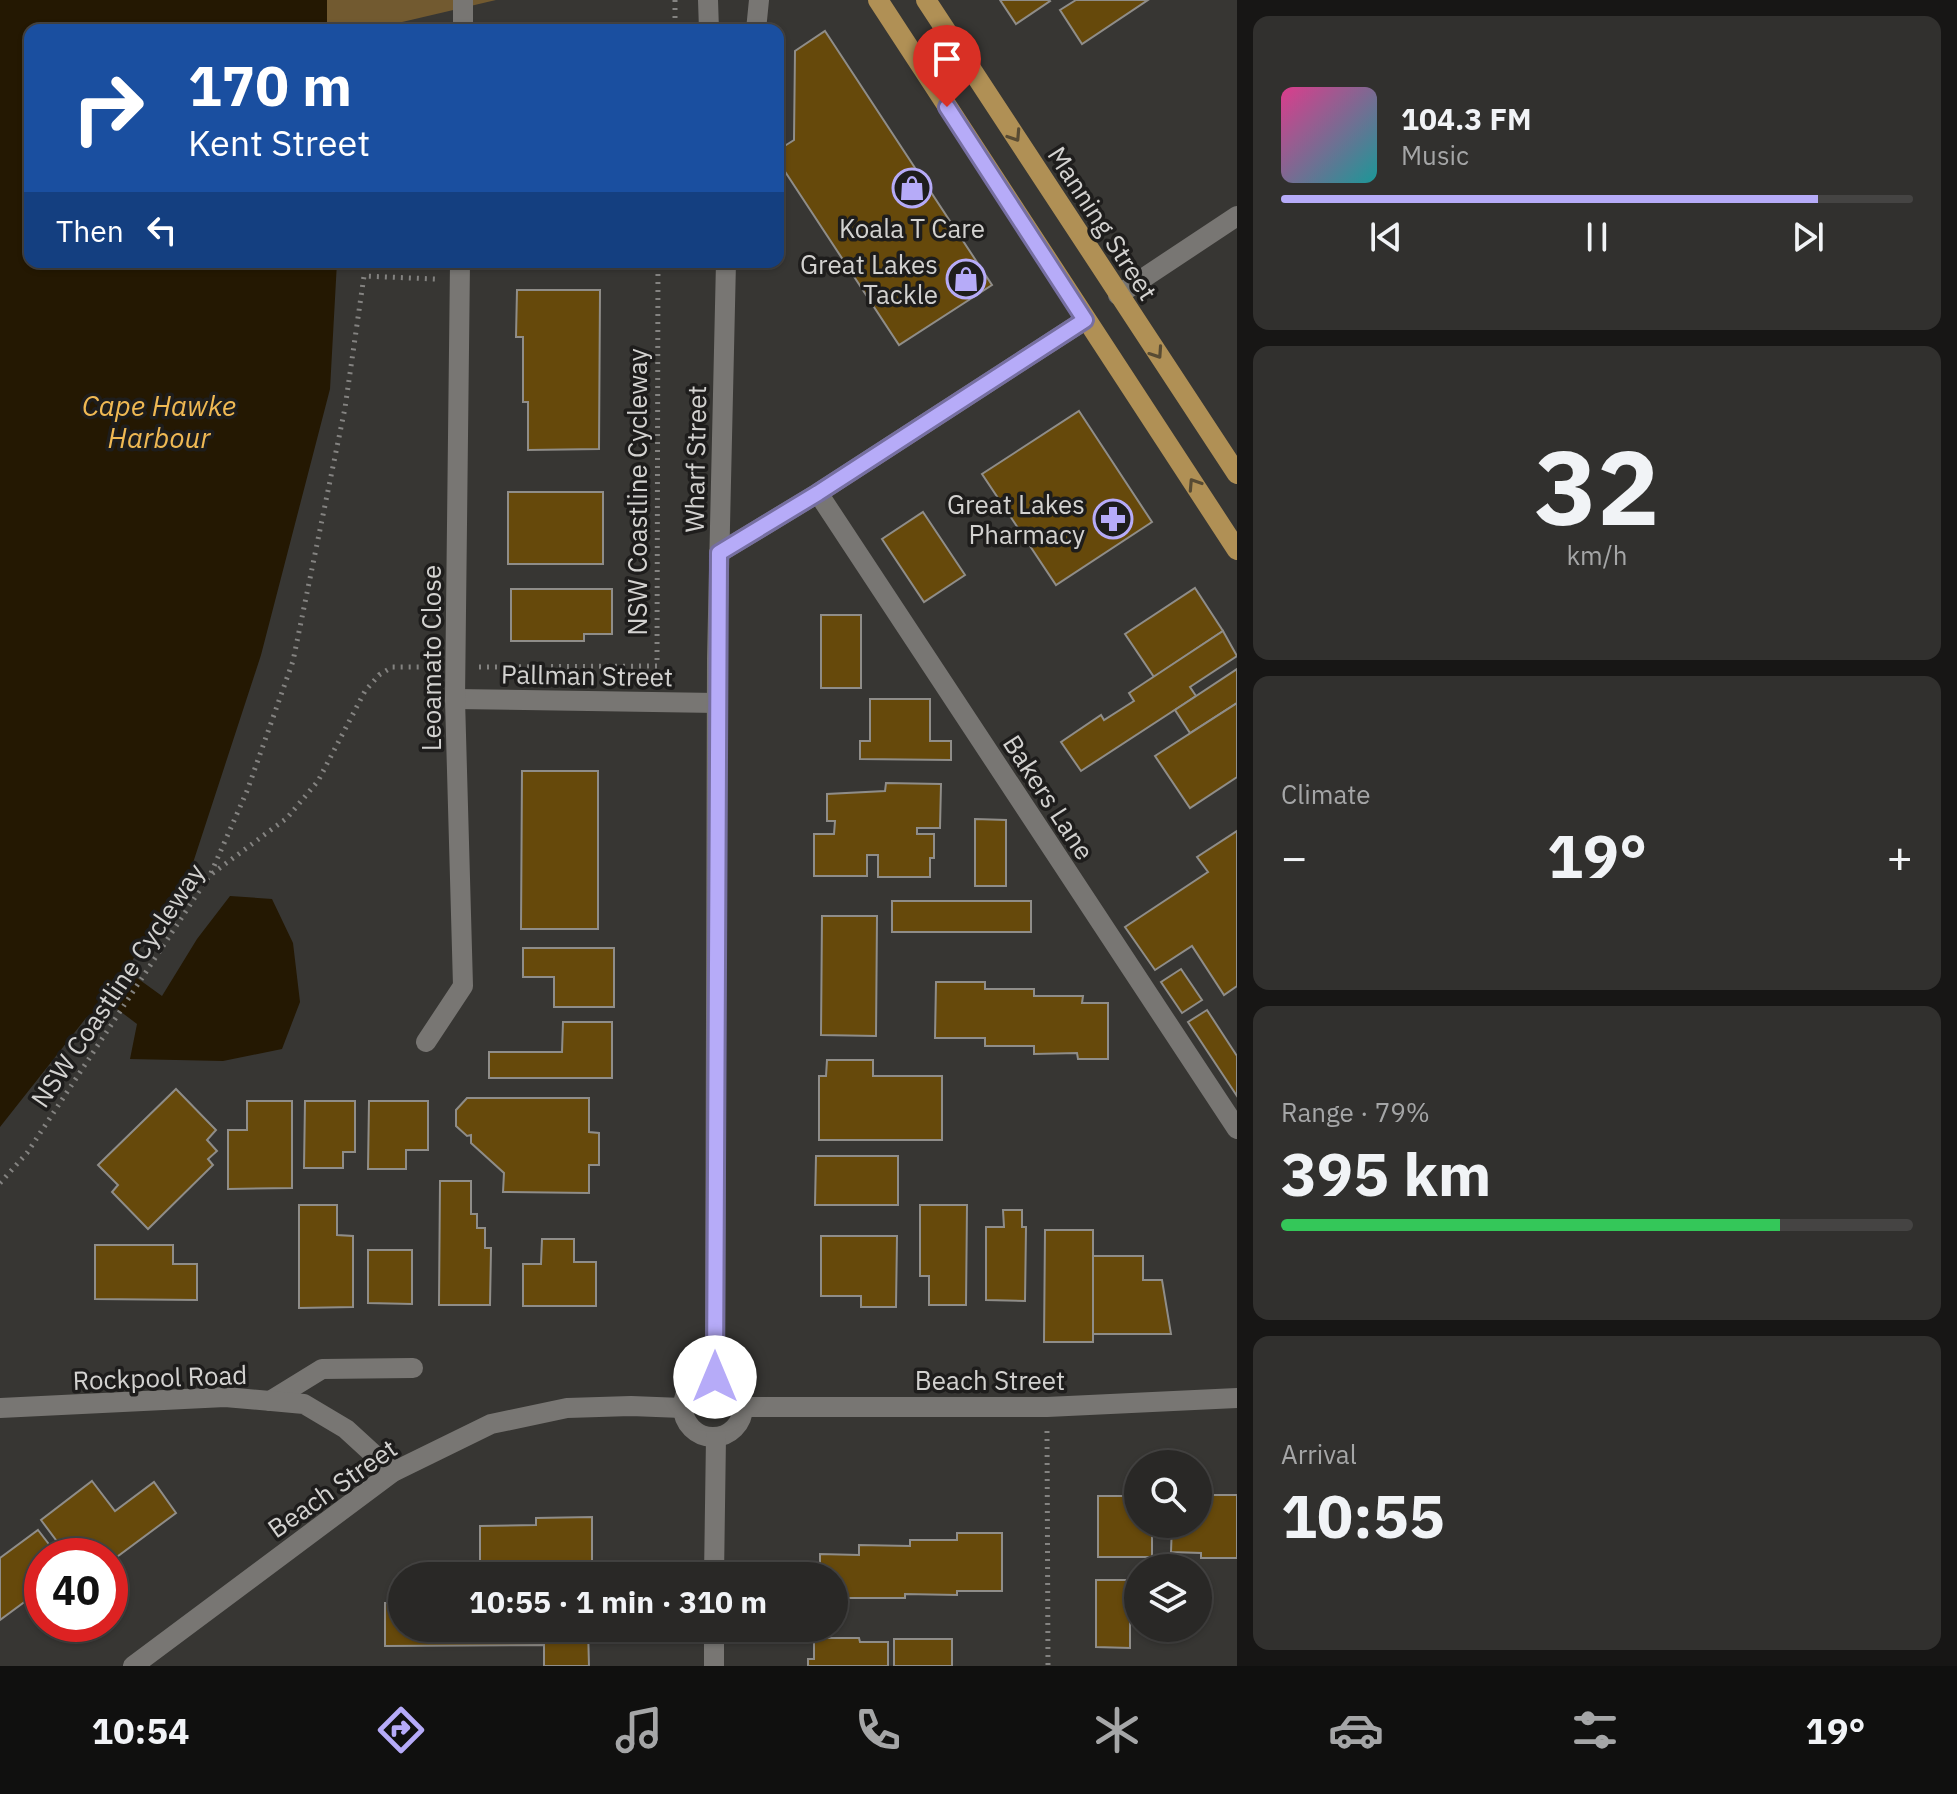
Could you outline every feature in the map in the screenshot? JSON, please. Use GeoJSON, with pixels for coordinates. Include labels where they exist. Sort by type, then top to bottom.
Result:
{"type":"FeatureCollection","features":[{"type":"Feature","properties":{"kind":"main road"},"geometry":{"type":"LineString","coordinates":[[878,0],[1237,550]]}},
{"type":"Feature","properties":{"kind":"main road","name":"Manning Street"},"geometry":{"type":"LineString","coordinates":[[926,0],[1237,474]]}},
{"type":"Feature","properties":{"kind":"street"},"geometry":{"type":"LineString","coordinates":[[463,0],[463,24]]}},
{"type":"Feature","properties":{"kind":"street"},"geometry":{"type":"LineString","coordinates":[[708,0],[709,24]]}},
{"type":"Feature","properties":{"kind":"street"},"geometry":{"type":"LineString","coordinates":[[757,24],[759,0]]}},
{"type":"Feature","properties":{"kind":"street"},"geometry":{"type":"LineString","coordinates":[[1118,295],[1237,216]]}},
{"type":"Feature","properties":{"kind":"street","name":"Wharf Street"},"geometry":{"type":"LineString","coordinates":[[715,1377],[717,703],[726,268]]}},
{"type":"Feature","properties":{"kind":"street","name":"Leoamato Close"},"geometry":{"type":"LineString","coordinates":[[426,1042],[463,986],[455,699],[460,271]]}},
{"type":"Feature","properties":{"kind":"street"},"geometry":{"type":"LineString","coordinates":[[719,553],[818,493],[1085,320]]}},
{"type":"Feature","properties":{"kind":"street","name":"Bakers Lane"},"geometry":{"type":"LineString","coordinates":[[818,493],[1237,1129]]}},
{"type":"Feature","properties":{"kind":"street","name":"Pallman Street"},"geometry":{"type":"LineString","coordinates":[[455,699],[717,703]]}},
{"type":"Feature","properties":{"kind":"street"},"geometry":{"type":"LineString","coordinates":[[270,1401],[322,1369],[413,1368]]}},
{"type":"Feature","properties":{"kind":"street"},"geometry":{"type":"LineString","coordinates":[[715,1377],[735,1386],[743,1407],[741,1418],[735,1427],[716,1437],[704,1436],[693,1430],[685,1420],[682,1408],[692,1385],[715,1377]]}},
{"type":"Feature","properties":{"kind":"street","name":"Rockpool Road"},"geometry":{"type":"LineString","coordinates":[[0,1408],[225,1397],[304,1404],[346,1429],[393,1472]]}},
{"type":"Feature","properties":{"kind":"street","name":"Beach Street"},"geometry":{"type":"LineString","coordinates":[[743,1407],[1047,1407],[1237,1398]]}},
{"type":"Feature","properties":{"kind":"street","name":"Beach Street"},"geometry":{"type":"LineString","coordinates":[[133,1666],[393,1472],[491,1424],[567,1408],[682,1408]]}},
{"type":"Feature","properties":{"kind":"street"},"geometry":{"type":"LineString","coordinates":[[714,1562],[716,1437]]}},
{"type":"Feature","properties":{"kind":"street"},"geometry":{"type":"LineString","coordinates":[[714,1642],[714,1666]]}},
{"type":"Feature","properties":{"kind":"path"},"geometry":{"type":"LineString","coordinates":[[675,0],[675,24]]}},
{"type":"Feature","properties":{"kind":"path","name":"NSW Coastline Cycleway"},"geometry":{"type":"LineString","coordinates":[[0,1183],[27,1153],[209,876],[287,818],[318,781],[365,691],[379,675],[392,667],[657,666],[658,268]]}},
{"type":"Feature","properties":{"kind":"path"},"geometry":{"type":"LineString","coordinates":[[209,876],[247,791],[293,661],[345,408],[364,276],[460,271]]}},
{"type":"Feature","properties":{"kind":"path"},"geometry":{"type":"LineString","coordinates":[[1047,1407],[1048,1666]]}},
{"type":"Feature","properties":{"kind":"shaded area"},"geometry":{"type":"Polygon","coordinates":[[[320,0],[496,0],[394,24],[324,24],[320,0]]]}},
{"type":"Feature","properties":{"kind":"water","name":"Cape Hawke Harbour"},"geometry":{"type":"Polygon","coordinates":[[[0,0],[327,0],[327,24],[24,24],[24,268],[337,268],[330,389],[261,655],[190,872],[126,970],[162,996],[197,939],[230,896],[272,899],[293,943],[300,1002],[282,1049],[223,1061],[130,1059],[137,1024],[108,1002],[86,1018],[0,1127],[0,0]]]}},
{"type":"Feature","properties":{"kind":"building"},"geometry":{"type":"Polygon","coordinates":[[[1000,0],[1049,0],[1050,1],[1016,24],[1000,0]]]}},
{"type":"Feature","properties":{"kind":"building"},"geometry":{"type":"Polygon","coordinates":[[[1076,0],[1148,0],[1082,44],[1060,10],[1076,0]]]}},
{"type":"Feature","properties":{"kind":"building"},"geometry":{"type":"Polygon","coordinates":[[[825,31],[992,285],[899,345],[784,170],[784,146],[794,140],[795,51],[825,31]]]}},
{"type":"Feature","properties":{"kind":"building"},"geometry":{"type":"Polygon","coordinates":[[[517,290],[600,290],[599,449],[528,450],[528,402],[523,402],[523,337],[516,337],[517,290]]]}},
{"type":"Feature","properties":{"kind":"building"},"geometry":{"type":"Polygon","coordinates":[[[1079,411],[1152,522],[1056,585],[982,474],[1079,411]]]}},
{"type":"Feature","properties":{"kind":"building"},"geometry":{"type":"Polygon","coordinates":[[[508,492],[603,492],[603,564],[508,564],[508,492]]]}},
{"type":"Feature","properties":{"kind":"building"},"geometry":{"type":"Polygon","coordinates":[[[923,512],[965,575],[924,602],[882,539],[923,512]]]}},
{"type":"Feature","properties":{"kind":"building"},"geometry":{"type":"Polygon","coordinates":[[[1195,588],[1223,631],[1154,677],[1125,634],[1195,588]]]}},
{"type":"Feature","properties":{"kind":"building"},"geometry":{"type":"Polygon","coordinates":[[[511,589],[612,589],[612,634],[584,634],[584,641],[511,641],[511,589]]]}},
{"type":"Feature","properties":{"kind":"building"},"geometry":{"type":"Polygon","coordinates":[[[821,615],[861,615],[861,688],[821,688],[821,615]]]}},
{"type":"Feature","properties":{"kind":"building"},"geometry":{"type":"Polygon","coordinates":[[[1223,631],[1237,656],[1190,687],[1196,696],[1081,771],[1061,742],[1101,715],[1104,720],[1134,701],[1129,693],[1223,631]]]}},
{"type":"Feature","properties":{"kind":"building"},"geometry":{"type":"Polygon","coordinates":[[[1237,669],[1237,703],[1190,733],[1175,710],[1237,669]]]}},
{"type":"Feature","properties":{"kind":"building"},"geometry":{"type":"Polygon","coordinates":[[[870,699],[930,699],[930,741],[951,741],[951,760],[860,759],[860,741],[870,741],[870,699]]]}},
{"type":"Feature","properties":{"kind":"building"},"geometry":{"type":"Polygon","coordinates":[[[1237,703],[1237,777],[1190,808],[1155,756],[1237,703]]]}},
{"type":"Feature","properties":{"kind":"building"},"geometry":{"type":"Polygon","coordinates":[[[522,771],[598,771],[598,929],[521,929],[522,771]]]}},
{"type":"Feature","properties":{"kind":"building"},"geometry":{"type":"Polygon","coordinates":[[[886,783],[941,784],[940,828],[917,828],[917,834],[934,834],[930,877],[878,877],[878,855],[867,855],[867,876],[814,876],[814,834],[834,834],[835,821],[827,821],[827,794],[885,791],[886,783]]]}},
{"type":"Feature","properties":{"kind":"building"},"geometry":{"type":"Polygon","coordinates":[[[975,819],[1006,820],[1006,886],[975,886],[975,819]]]}},
{"type":"Feature","properties":{"kind":"building"},"geometry":{"type":"Polygon","coordinates":[[[1237,831],[1237,986],[1224,995],[1192,946],[1155,970],[1125,927],[1208,872],[1197,857],[1237,831]]]}},
{"type":"Feature","properties":{"kind":"building"},"geometry":{"type":"Polygon","coordinates":[[[892,901],[1031,901],[1031,932],[892,932],[892,901]]]}},
{"type":"Feature","properties":{"kind":"building"},"geometry":{"type":"Polygon","coordinates":[[[822,916],[877,916],[876,1036],[821,1035],[822,916]]]}},
{"type":"Feature","properties":{"kind":"building"},"geometry":{"type":"Polygon","coordinates":[[[523,948],[614,948],[614,1007],[554,1007],[554,977],[523,977],[523,948]]]}},
{"type":"Feature","properties":{"kind":"building"},"geometry":{"type":"Polygon","coordinates":[[[1181,969],[1202,1000],[1182,1013],[1161,982],[1181,969]]]}},
{"type":"Feature","properties":{"kind":"building"},"geometry":{"type":"Polygon","coordinates":[[[936,982],[985,982],[985,989],[1034,989],[1034,996],[1083,996],[1082,1003],[1108,1003],[1108,1059],[1078,1059],[1077,1053],[1034,1054],[1034,1046],[985,1046],[985,1038],[935,1038],[936,982]]]}},
{"type":"Feature","properties":{"kind":"building"},"geometry":{"type":"Polygon","coordinates":[[[1207,1010],[1237,1056],[1237,1096],[1188,1022],[1207,1010]]]}},
{"type":"Feature","properties":{"kind":"building"},"geometry":{"type":"Polygon","coordinates":[[[563,1022],[612,1022],[612,1078],[489,1078],[489,1052],[562,1052],[563,1022]]]}},
{"type":"Feature","properties":{"kind":"building"},"geometry":{"type":"Polygon","coordinates":[[[827,1060],[873,1060],[873,1076],[942,1076],[942,1140],[819,1140],[819,1076],[826,1076],[827,1060]]]}},
{"type":"Feature","properties":{"kind":"building"},"geometry":{"type":"Polygon","coordinates":[[[176,1089],[216,1130],[207,1140],[217,1151],[208,1159],[213,1165],[148,1229],[112,1192],[118,1185],[98,1165],[176,1089]]]}},
{"type":"Feature","properties":{"kind":"building"},"geometry":{"type":"Polygon","coordinates":[[[467,1098],[589,1098],[589,1132],[599,1133],[599,1165],[589,1165],[589,1193],[503,1192],[504,1173],[471,1143],[471,1135],[467,1136],[456,1126],[456,1110],[467,1098]]]}},
{"type":"Feature","properties":{"kind":"building"},"geometry":{"type":"Polygon","coordinates":[[[247,1101],[292,1101],[292,1188],[228,1189],[228,1130],[247,1130],[247,1101]]]}},
{"type":"Feature","properties":{"kind":"building"},"geometry":{"type":"Polygon","coordinates":[[[305,1101],[355,1101],[355,1152],[343,1152],[343,1168],[304,1168],[305,1101]]]}},
{"type":"Feature","properties":{"kind":"building"},"geometry":{"type":"Polygon","coordinates":[[[369,1101],[428,1101],[428,1150],[406,1150],[406,1169],[368,1169],[369,1101]]]}},
{"type":"Feature","properties":{"kind":"building"},"geometry":{"type":"Polygon","coordinates":[[[816,1156],[898,1156],[898,1205],[815,1205],[816,1156]]]}},
{"type":"Feature","properties":{"kind":"building"},"geometry":{"type":"Polygon","coordinates":[[[440,1181],[471,1181],[471,1214],[477,1214],[477,1228],[485,1228],[485,1248],[491,1248],[490,1305],[439,1305],[440,1181]]]}},
{"type":"Feature","properties":{"kind":"building"},"geometry":{"type":"Polygon","coordinates":[[[299,1205],[337,1205],[337,1235],[353,1236],[353,1307],[299,1308],[299,1205]]]}},
{"type":"Feature","properties":{"kind":"building"},"geometry":{"type":"Polygon","coordinates":[[[920,1205],[967,1205],[966,1305],[929,1305],[929,1276],[920,1276],[920,1205]]]}},
{"type":"Feature","properties":{"kind":"building"},"geometry":{"type":"Polygon","coordinates":[[[1003,1210],[1022,1210],[1022,1227],[1026,1227],[1025,1301],[986,1300],[986,1227],[1004,1227],[1003,1210]]]}},
{"type":"Feature","properties":{"kind":"building"},"geometry":{"type":"Polygon","coordinates":[[[1045,1230],[1093,1230],[1093,1342],[1044,1342],[1045,1230]]]}},
{"type":"Feature","properties":{"kind":"building"},"geometry":{"type":"Polygon","coordinates":[[[821,1236],[897,1236],[896,1307],[861,1307],[861,1296],[821,1296],[821,1236]]]}},
{"type":"Feature","properties":{"kind":"building"},"geometry":{"type":"Polygon","coordinates":[[[542,1239],[574,1239],[574,1262],[596,1262],[596,1306],[523,1306],[523,1264],[541,1264],[542,1239]]]}},
{"type":"Feature","properties":{"kind":"building"},"geometry":{"type":"Polygon","coordinates":[[[95,1245],[173,1245],[173,1264],[197,1264],[197,1300],[95,1299],[95,1245]]]}},
{"type":"Feature","properties":{"kind":"building"},"geometry":{"type":"Polygon","coordinates":[[[368,1250],[412,1250],[412,1304],[368,1303],[368,1250]]]}},
{"type":"Feature","properties":{"kind":"building"},"geometry":{"type":"Polygon","coordinates":[[[1093,1256],[1143,1256],[1143,1280],[1162,1280],[1171,1334],[1093,1334],[1093,1256]]]}},
{"type":"Feature","properties":{"kind":"building"},"geometry":{"type":"Polygon","coordinates":[[[92,1481],[115,1511],[154,1482],[176,1513],[128,1549],[128,1538],[54,1538],[41,1520],[92,1481]]]}},
{"type":"Feature","properties":{"kind":"building"},"geometry":{"type":"Polygon","coordinates":[[[1212,1495],[1237,1495],[1237,1558],[1171,1552],[1172,1538],[1212,1538],[1212,1495]]]}},
{"type":"Feature","properties":{"kind":"building"},"geometry":{"type":"Polygon","coordinates":[[[1098,1496],[1124,1496],[1124,1538],[1152,1538],[1152,1554],[1098,1557],[1098,1496]]]}},
{"type":"Feature","properties":{"kind":"building"},"geometry":{"type":"Polygon","coordinates":[[[592,1517],[592,1562],[480,1562],[480,1526],[536,1525],[536,1518],[592,1517]]]}},
{"type":"Feature","properties":{"kind":"building"},"geometry":{"type":"Polygon","coordinates":[[[38,1530],[44,1538],[27,1538],[38,1530]]]}},
{"type":"Feature","properties":{"kind":"building"},"geometry":{"type":"Polygon","coordinates":[[[957,1533],[1002,1533],[1002,1591],[957,1591],[957,1595],[905,1594],[905,1598],[848,1598],[848,1562],[820,1562],[820,1554],[859,1555],[859,1545],[910,1546],[910,1540],[957,1540],[957,1533]]]}},
{"type":"Feature","properties":{"kind":"building"},"geometry":{"type":"Polygon","coordinates":[[[24,1540],[24,1602],[0,1620],[0,1558],[24,1540]]]}},
{"type":"Feature","properties":{"kind":"building"},"geometry":{"type":"Polygon","coordinates":[[[1096,1580],[1124,1580],[1124,1642],[1130,1642],[1130,1648],[1096,1647],[1096,1580]]]}},
{"type":"Feature","properties":{"kind":"building"},"geometry":{"type":"Polygon","coordinates":[[[385,1603],[388,1603],[388,1642],[588,1642],[589,1666],[544,1666],[544,1645],[385,1646],[385,1603]]]}},
{"type":"Feature","properties":{"kind":"building"},"geometry":{"type":"Polygon","coordinates":[[[848,1638],[859,1638],[860,1642],[888,1642],[888,1666],[808,1666],[808,1659],[814,1659],[814,1642],[848,1642],[848,1638]]]}},
{"type":"Feature","properties":{"kind":"building"},"geometry":{"type":"Polygon","coordinates":[[[894,1639],[952,1639],[952,1666],[894,1666],[894,1639]]]}},
{"type":"Feature","properties":{"kind":"place","name":"Koala T Care"},"geometry":{"type":"Point","coordinates":[912,188]}},
{"type":"Feature","properties":{"kind":"place","name":"Great Lakes Tackle"},"geometry":{"type":"Point","coordinates":[966,279]}},
{"type":"Feature","properties":{"kind":"place","name":"Great Lakes Pharmacy"},"geometry":{"type":"Point","coordinates":[1113,519]}},
{"type":"Feature","properties":{"kind":"route"},"geometry":{"type":"LineString","coordinates":[[715,1377],[719,553],[818,493],[1085,320],[947,107]]}}]}
